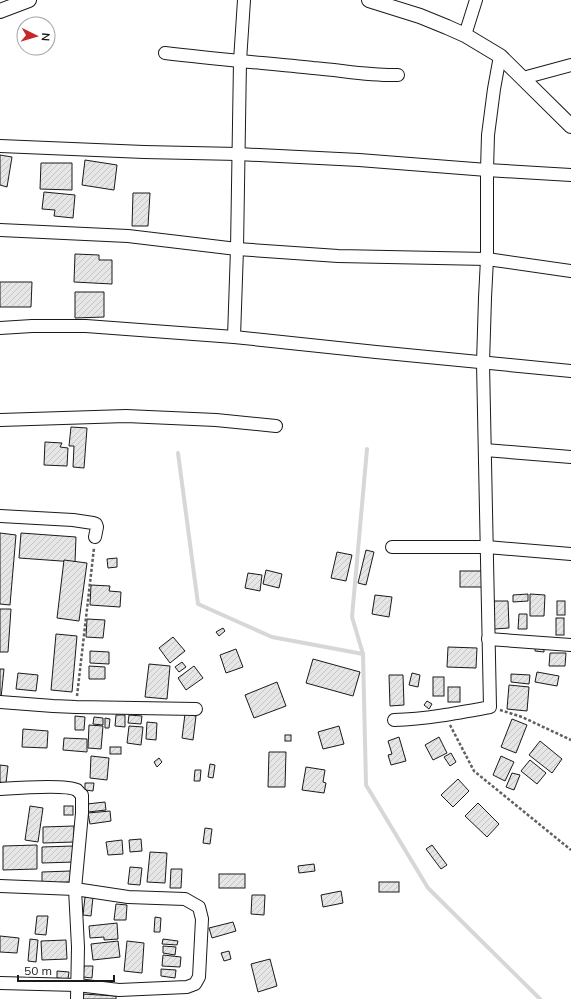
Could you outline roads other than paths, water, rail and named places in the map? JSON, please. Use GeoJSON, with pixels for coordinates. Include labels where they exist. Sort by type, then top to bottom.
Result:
{"type":"FeatureCollection","features":[{"type":"Feature","properties":{"kind":"street"},"geometry":{"type":"LineString","coordinates":[[0,11],[29,0]]}},
{"type":"Feature","properties":{"kind":"street"},"geometry":{"type":"LineString","coordinates":[[234,337],[240,61],[244,0]]}},
{"type":"Feature","properties":{"kind":"street"},"geometry":{"type":"LineString","coordinates":[[369,0],[420,16],[465,35],[500,56],[571,126]]}},
{"type":"Feature","properties":{"kind":"street"},"geometry":{"type":"LineString","coordinates":[[465,35],[476,0]]}},
{"type":"Feature","properties":{"kind":"street"},"geometry":{"type":"LineString","coordinates":[[164,52],[385,76],[398,75]]}},
{"type":"Feature","properties":{"kind":"street"},"geometry":{"type":"LineString","coordinates":[[394,720],[416,720],[490,708],[484,362],[488,135],[500,56]]}},
{"type":"Feature","properties":{"kind":"street"},"geometry":{"type":"LineString","coordinates":[[523,78],[571,65]]}},
{"type":"Feature","properties":{"kind":"street"},"geometry":{"type":"LineString","coordinates":[[0,146],[238,154],[359,160],[571,175]]}},
{"type":"Feature","properties":{"kind":"street"},"geometry":{"type":"LineString","coordinates":[[0,230],[128,236],[237,248],[338,256],[487,259],[571,271]]}},
{"type":"Feature","properties":{"kind":"street"},"geometry":{"type":"LineString","coordinates":[[0,328],[32,326],[86,326],[234,337],[571,371]]}},
{"type":"Feature","properties":{"kind":"street"},"geometry":{"type":"LineString","coordinates":[[0,420],[126,416],[216,420],[276,426]]}},
{"type":"Feature","properties":{"kind":"street"},"geometry":{"type":"LineString","coordinates":[[485,450],[571,457]]}},
{"type":"Feature","properties":{"kind":"street"},"geometry":{"type":"LineString","coordinates":[[0,516],[73,520],[93,523],[96,524],[97,527],[95,538]]}},
{"type":"Feature","properties":{"kind":"street"},"geometry":{"type":"LineString","coordinates":[[392,547],[487,547],[571,554]]}},
{"type":"Feature","properties":{"kind":"street"},"geometry":{"type":"LineString","coordinates":[[488,639],[571,644]]}},
{"type":"Feature","properties":{"kind":"street"},"geometry":{"type":"LineString","coordinates":[[0,702],[76,707],[196,709]]}},
{"type":"Feature","properties":{"kind":"street"},"geometry":{"type":"LineString","coordinates":[[0,789],[52,787],[71,788],[77,790],[82,795],[82,813],[75,889],[78,947],[76,999]]}},
{"type":"Feature","properties":{"kind":"street"},"geometry":{"type":"LineString","coordinates":[[0,886],[75,889],[128,897],[185,899],[199,907],[202,919],[199,977],[195,984],[187,987],[119,990],[77,985],[0,983]]}},
{"type":"Feature","properties":{"kind":"waterway"},"geometry":{"type":"LineString","coordinates":[[367,449],[352,617],[363,654],[366,785],[428,888],[540,999]]}},
{"type":"Feature","properties":{"kind":"waterway"},"geometry":{"type":"LineString","coordinates":[[178,453],[198,604],[272,637],[363,654]]}}]}
